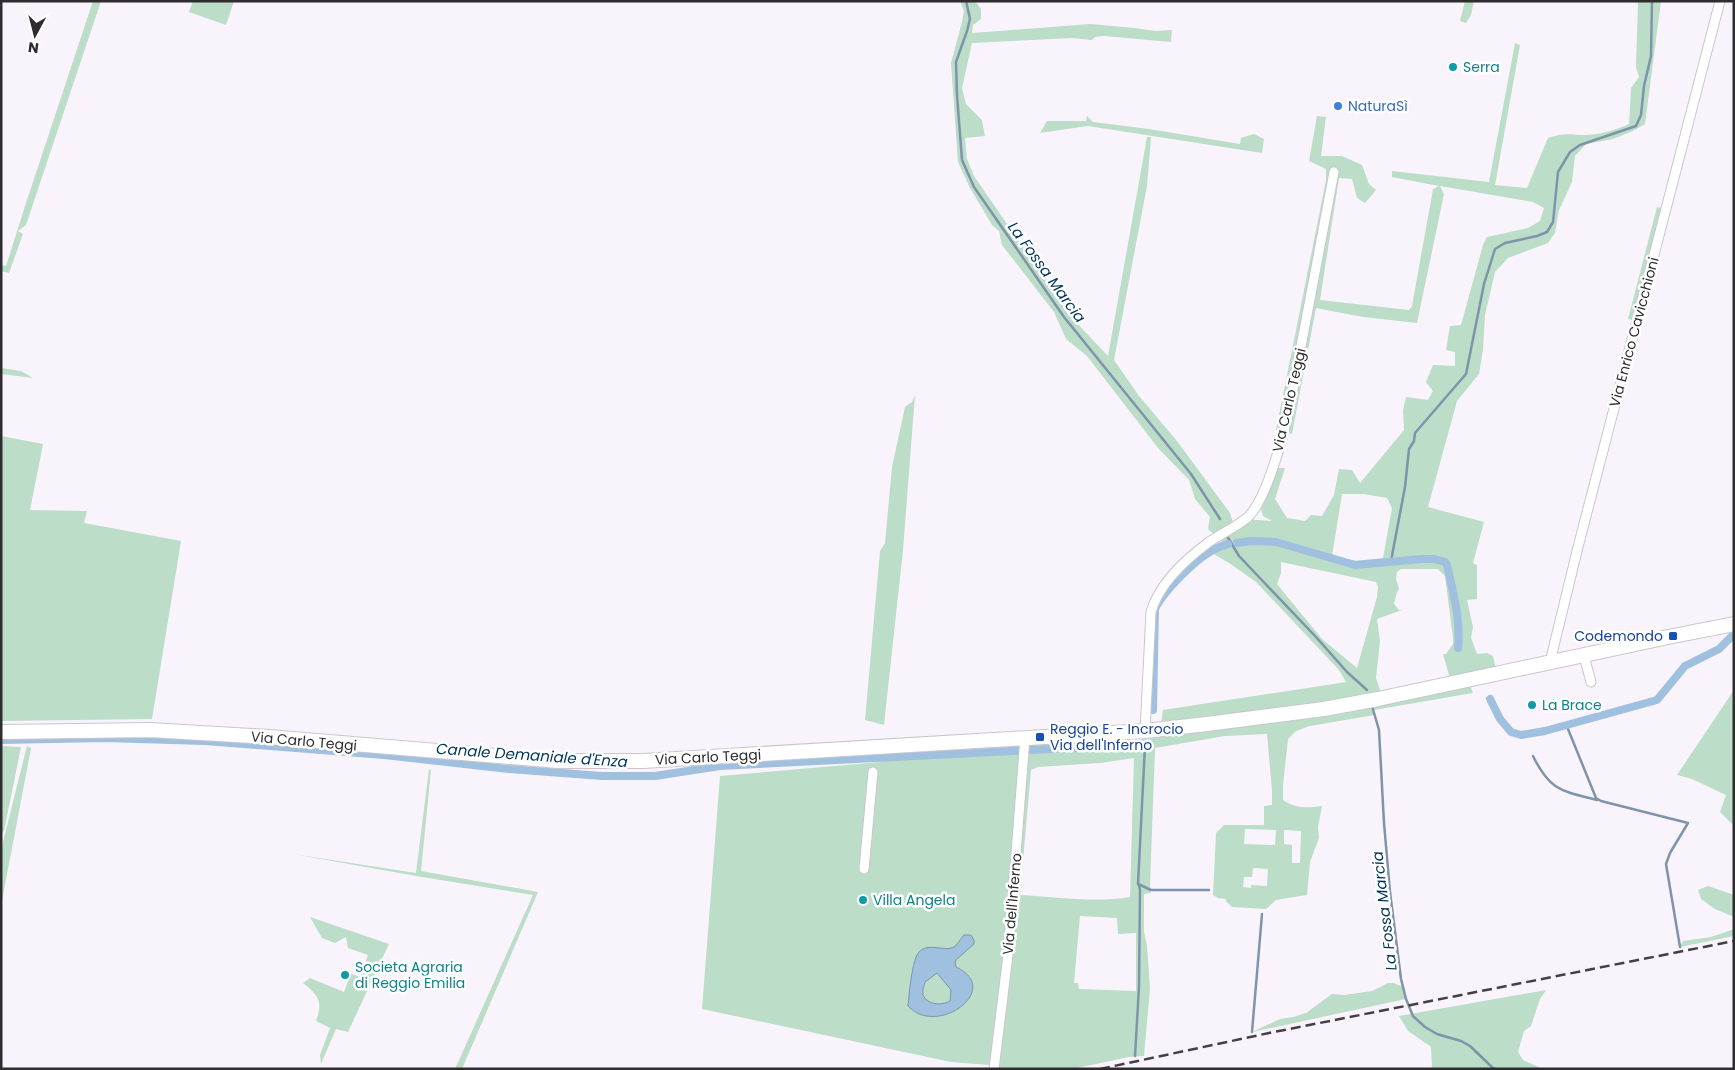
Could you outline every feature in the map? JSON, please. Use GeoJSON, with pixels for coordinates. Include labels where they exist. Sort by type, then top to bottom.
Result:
{"type":"FeatureCollection","features":[{"type":"Feature","properties":{"kind":"main road","name":"Via Carlo Teggi"},"geometry":{"type":"LineString","coordinates":[[1,732],[150,730],[540,760],[603,762],[1025,742],[1145,731],[1324,709],[1378,700],[1734,624]]}},
{"type":"Feature","properties":{"kind":"street","name":"Via Enrico Cavicchioni"},"geometry":{"type":"LineString","coordinates":[[1550,662],[1578,547],[1720,1]]}},
{"type":"Feature","properties":{"kind":"street","name":"Via Carlo Teggi"},"geometry":{"type":"LineString","coordinates":[[1145,731],[1150,612],[1154,602],[1160,591],[1187,562],[1207,544],[1248,516],[1258,501],[1281,446],[1334,172]]}},
{"type":"Feature","properties":{"kind":"street"},"geometry":{"type":"LineString","coordinates":[[1584,656],[1591,682]]}},
{"type":"Feature","properties":{"kind":"street","name":"Via dell'Inferno"},"geometry":{"type":"LineString","coordinates":[[994,1069],[1008,955],[1025,742]]}},
{"type":"Feature","properties":{"kind":"street"},"geometry":{"type":"LineString","coordinates":[[864,869],[873,772]]}},
{"type":"Feature","properties":{"kind":"green space"},"geometry":{"type":"Polygon","coordinates":[[[93,1],[101,1],[26,225],[18,231],[23,234],[9,273],[1,271],[1,265],[6,266],[93,1]]]}},
{"type":"Feature","properties":{"kind":"green space"},"geometry":{"type":"Polygon","coordinates":[[[193,1],[234,1],[226,25],[189,12],[193,1]]]}},
{"type":"Feature","properties":{"kind":"green space"},"geometry":{"type":"Polygon","coordinates":[[[960,1],[975,1],[981,9],[981,19],[973,25],[972,33],[1090,24],[1156,31],[1172,30],[1171,42],[1104,36],[1095,37],[1092,40],[1072,38],[972,43],[962,88],[966,104],[982,120],[985,136],[965,138],[967,159],[974,176],[1071,317],[1108,356],[1147,137],[1151,137],[1147,186],[1114,360],[1139,396],[1177,441],[1230,513],[1234,526],[1243,519],[1272,521],[1263,516],[1259,501],[1272,468],[1285,468],[1275,499],[1287,518],[1305,521],[1311,515],[1322,516],[1334,495],[1339,469],[1352,470],[1360,483],[1404,430],[1403,410],[1406,397],[1428,400],[1433,391],[1426,382],[1433,365],[1455,366],[1455,352],[1446,350],[1450,326],[1461,325],[1483,245],[1487,237],[1528,228],[1540,221],[1544,208],[1533,202],[1440,186],[1444,194],[1417,323],[1363,317],[1316,308],[1292,434],[1276,430],[1326,180],[1326,169],[1309,161],[1317,116],[1326,117],[1321,156],[1342,156],[1362,165],[1369,184],[1376,190],[1365,203],[1357,198],[1352,179],[1339,178],[1320,300],[1409,310],[1412,306],[1433,189],[1439,186],[1392,177],[1392,171],[1489,182],[1515,43],[1520,45],[1495,185],[1527,188],[1548,138],[1564,134],[1598,134],[1629,124],[1631,88],[1639,77],[1636,67],[1638,1],[1661,1],[1645,124],[1613,139],[1586,144],[1575,156],[1572,182],[1559,210],[1555,233],[1548,243],[1508,258],[1495,272],[1485,315],[1479,374],[1457,401],[1428,507],[1484,522],[1473,563],[1477,565],[1477,599],[1467,600],[1473,627],[1471,638],[1477,654],[1487,653],[1493,656],[1496,669],[1450,679],[1443,654],[1446,654],[1453,644],[1445,576],[1438,569],[1401,569],[1397,572],[1396,579],[1399,589],[1394,604],[1399,610],[1402,610],[1377,619],[1380,641],[1376,678],[1381,693],[1273,710],[1161,723],[1163,710],[1346,682],[1339,670],[1256,582],[1210,552],[1228,544],[1222,542],[1208,529],[1210,517],[1195,499],[1189,480],[1158,448],[1087,356],[1066,339],[1054,312],[1002,245],[999,231],[992,225],[970,188],[958,162],[951,63],[964,11],[960,1]],[[1342,494],[1332,556],[1357,561],[1383,558],[1392,508],[1387,498],[1364,494],[1342,494]],[[1281,562],[1281,573],[1277,584],[1322,639],[1357,668],[1377,597],[1378,587],[1376,582],[1281,562]]]}},
{"type":"Feature","properties":{"kind":"green space"},"geometry":{"type":"Polygon","coordinates":[[[1465,1],[1474,1],[1471,15],[1466,23],[1460,21],[1465,1]]]}},
{"type":"Feature","properties":{"kind":"green space"},"geometry":{"type":"Polygon","coordinates":[[[1087,116],[1093,122],[1240,144],[1241,138],[1254,134],[1264,139],[1262,153],[1088,126],[1040,133],[1047,121],[1086,121],[1087,116]]]}},
{"type":"Feature","properties":{"kind":"green space"},"geometry":{"type":"Polygon","coordinates":[[[1657,207],[1666,209],[1637,321],[1628,319],[1657,207]]]}},
{"type":"Feature","properties":{"kind":"green space"},"geometry":{"type":"Polygon","coordinates":[[[1,368],[21,371],[33,378],[1,374],[1,368]]]}},
{"type":"Feature","properties":{"kind":"green space"},"geometry":{"type":"Polygon","coordinates":[[[915,395],[903,550],[884,725],[865,720],[880,551],[885,543],[892,467],[905,407],[912,402],[915,395]]]}},
{"type":"Feature","properties":{"kind":"green space"},"geometry":{"type":"Polygon","coordinates":[[[1,436],[43,444],[30,510],[87,511],[84,523],[181,541],[152,719],[1,721],[1,436]]]}},
{"type":"Feature","properties":{"kind":"green space"},"geometry":{"type":"Polygon","coordinates":[[[1468,680],[1473,693],[1374,710],[1375,715],[1310,726],[1296,731],[1288,739],[1283,800],[1292,805],[1302,807],[1322,806],[1318,827],[1319,838],[1310,862],[1307,895],[1276,900],[1266,909],[1232,907],[1226,899],[1213,895],[1216,833],[1224,825],[1264,825],[1264,806],[1272,805],[1267,734],[1225,736],[1155,748],[1151,893],[1144,894],[1144,932],[1147,945],[1150,989],[1144,1056],[1129,1057],[1072,1069],[994,1069],[995,1059],[990,1057],[989,1065],[951,1062],[702,1009],[720,776],[881,762],[882,754],[889,753],[1155,738],[1155,730],[1468,680]],[[1134,758],[1100,763],[1038,767],[1031,770],[1020,895],[1089,900],[1130,897],[1134,758]],[[1245,829],[1244,844],[1275,845],[1276,830],[1245,829]],[[1284,830],[1284,844],[1292,845],[1292,863],[1300,863],[1301,831],[1284,830]],[[1253,868],[1252,877],[1244,877],[1243,887],[1251,888],[1251,885],[1267,886],[1268,869],[1253,868]],[[1080,916],[1074,983],[1078,983],[1079,989],[1136,991],[1136,933],[1118,934],[1117,918],[1080,916]]]}},
{"type":"Feature","properties":{"kind":"green space"},"geometry":{"type":"Polygon","coordinates":[[[1734,690],[1734,826],[1720,812],[1726,795],[1692,779],[1677,775],[1734,690]]]}},
{"type":"Feature","properties":{"kind":"green space"},"geometry":{"type":"Polygon","coordinates":[[[1,746],[21,747],[4,831],[1,833],[1,746]]]}},
{"type":"Feature","properties":{"kind":"green space"},"geometry":{"type":"Polygon","coordinates":[[[27,746],[31,748],[1,906],[1,850],[27,746]]]}},
{"type":"Feature","properties":{"kind":"green space"},"geometry":{"type":"Polygon","coordinates":[[[429,769],[431,770],[421,871],[538,892],[462,1069],[455,1069],[533,895],[293,854],[416,873],[429,769]]]}},
{"type":"Feature","properties":{"kind":"green space"},"geometry":{"type":"Polygon","coordinates":[[[1708,886],[1734,895],[1734,917],[1715,909],[1701,899],[1698,890],[1708,886]]]}},
{"type":"Feature","properties":{"kind":"green space"},"geometry":{"type":"Polygon","coordinates":[[[310,917],[389,944],[348,1032],[336,1029],[321,1064],[320,1055],[330,1028],[316,1021],[319,1009],[318,1000],[313,991],[303,983],[310,978],[344,992],[351,974],[360,977],[368,955],[348,948],[346,937],[335,943],[322,938],[310,917]]]}},
{"type":"Feature","properties":{"kind":"green space"},"geometry":{"type":"Polygon","coordinates":[[[1734,929],[1734,936],[1680,947],[1683,941],[1711,937],[1734,929]]]}},
{"type":"Feature","properties":{"kind":"green space"},"geometry":{"type":"Polygon","coordinates":[[[1388,983],[1394,983],[1403,987],[1406,999],[1252,1032],[1280,1019],[1306,1013],[1332,994],[1344,995],[1372,991],[1388,983]]]}},
{"type":"Feature","properties":{"kind":"green space"},"geometry":{"type":"Polygon","coordinates":[[[1546,990],[1540,999],[1531,1026],[1524,1031],[1518,1052],[1523,1060],[1543,1069],[1432,1069],[1431,1047],[1408,1031],[1399,1016],[1546,990]]]}},
{"type":"Feature","properties":{"kind":"water"},"geometry":{"type":"Polygon","coordinates":[[[964,935],[971,935],[974,944],[955,963],[956,967],[969,976],[973,987],[970,997],[961,1007],[949,1014],[934,1016],[920,1014],[908,1006],[914,962],[919,952],[931,947],[954,947],[964,935]],[[937,973],[925,982],[923,995],[931,1003],[943,1004],[950,1001],[951,990],[937,973]]]}},
{"type":"Feature","properties":{"kind":"waterway","name":"La Fossa Marcia"},"geometry":{"type":"LineString","coordinates":[[966,1],[970,19],[956,62],[957,95],[962,160],[974,187],[1064,317],[1191,474],[1220,519]]}},
{"type":"Feature","properties":{"kind":"waterway"},"geometry":{"type":"LineString","coordinates":[[1391,561],[1405,487],[1409,449],[1414,441],[1415,433],[1466,374],[1484,284],[1495,249],[1505,243],[1547,232],[1553,222],[1558,172],[1570,152],[1580,145],[1636,126],[1641,115],[1644,86],[1651,56],[1652,1]]}},
{"type":"Feature","properties":{"kind":"waterway","name":"La Fossa Marcia"},"geometry":{"type":"LineString","coordinates":[[1227,536],[1239,556],[1347,672],[1367,690]]}},
{"type":"Feature","properties":{"kind":"waterway","name":"Canale Demaniale d'Enza"},"geometry":{"type":"LineString","coordinates":[[1237,543],[1250,541],[1276,542],[1355,565],[1422,559],[1434,559],[1445,562],[1456,606],[1458,648]]}},
{"type":"Feature","properties":{"kind":"waterway","name":"Canale Demaniale d'Enza"},"geometry":{"type":"LineString","coordinates":[[1153,710],[1155,609],[1172,586],[1203,556],[1228,544]]}},
{"type":"Feature","properties":{"kind":"waterway","name":"Canale Demaniale d'Enza"},"geometry":{"type":"LineString","coordinates":[[1490,699],[1500,719],[1511,732],[1521,735],[1545,731],[1657,700],[1685,666],[1719,649],[1734,634]]}},
{"type":"Feature","properties":{"kind":"waterway","name":"La Fossa Marcia"},"geometry":{"type":"LineString","coordinates":[[1372,706],[1379,730],[1390,892],[1401,979],[1406,999],[1413,1016],[1425,1027],[1437,1034],[1461,1041],[1470,1046],[1494,1069]]}},
{"type":"Feature","properties":{"kind":"waterway"},"geometry":{"type":"LineString","coordinates":[[1568,729],[1596,798],[1601,801],[1688,823],[1670,853],[1666,864],[1680,947]]}},
{"type":"Feature","properties":{"kind":"waterway","name":"Canale Demaniale d'Enza"},"geometry":{"type":"LineString","coordinates":[[1,740],[105,738],[205,741],[384,755],[509,769],[602,776],[655,776],[720,766],[1150,744]]}},
{"type":"Feature","properties":{"kind":"waterway"},"geometry":{"type":"LineString","coordinates":[[1145,746],[1138,884],[1151,890],[1209,890]]}},
{"type":"Feature","properties":{"kind":"waterway"},"geometry":{"type":"LineString","coordinates":[[1533,756],[1545,776],[1558,788],[1597,800]]}},
{"type":"Feature","properties":{"kind":"waterway"},"geometry":{"type":"LineString","coordinates":[[1135,1056],[1139,987],[1139,886]]}},
{"type":"Feature","properties":{"kind":"waterway"},"geometry":{"type":"LineString","coordinates":[[1252,1032],[1262,914]]}},
{"type":"Feature","properties":{"kind":"railway"},"geometry":{"type":"LineString","coordinates":[[1100,1069],[1269,1033],[1734,941]]}},
{"type":"Feature","properties":{"kind":"place","name":"Serra"},"geometry":{"type":"Point","coordinates":[1453,67]}},
{"type":"Feature","properties":{"kind":"place","name":"NaturaSì"},"geometry":{"type":"Point","coordinates":[1338,106]}},
{"type":"Feature","properties":{"kind":"place","name":"Codemondo"},"geometry":{"type":"Point","coordinates":[1673,636]}},
{"type":"Feature","properties":{"kind":"place","name":"La Brace"},"geometry":{"type":"Point","coordinates":[1532,705]}},
{"type":"Feature","properties":{"kind":"place","name":"Reggio E. - Incrocio Via dell'Inferno"},"geometry":{"type":"Point","coordinates":[1040,737]}},
{"type":"Feature","properties":{"kind":"place","name":"Villa Angela"},"geometry":{"type":"Point","coordinates":[863,900]}},
{"type":"Feature","properties":{"kind":"place","name":"Societa Agraria di Reggio Emilia"},"geometry":{"type":"Point","coordinates":[345,975]}}]}
